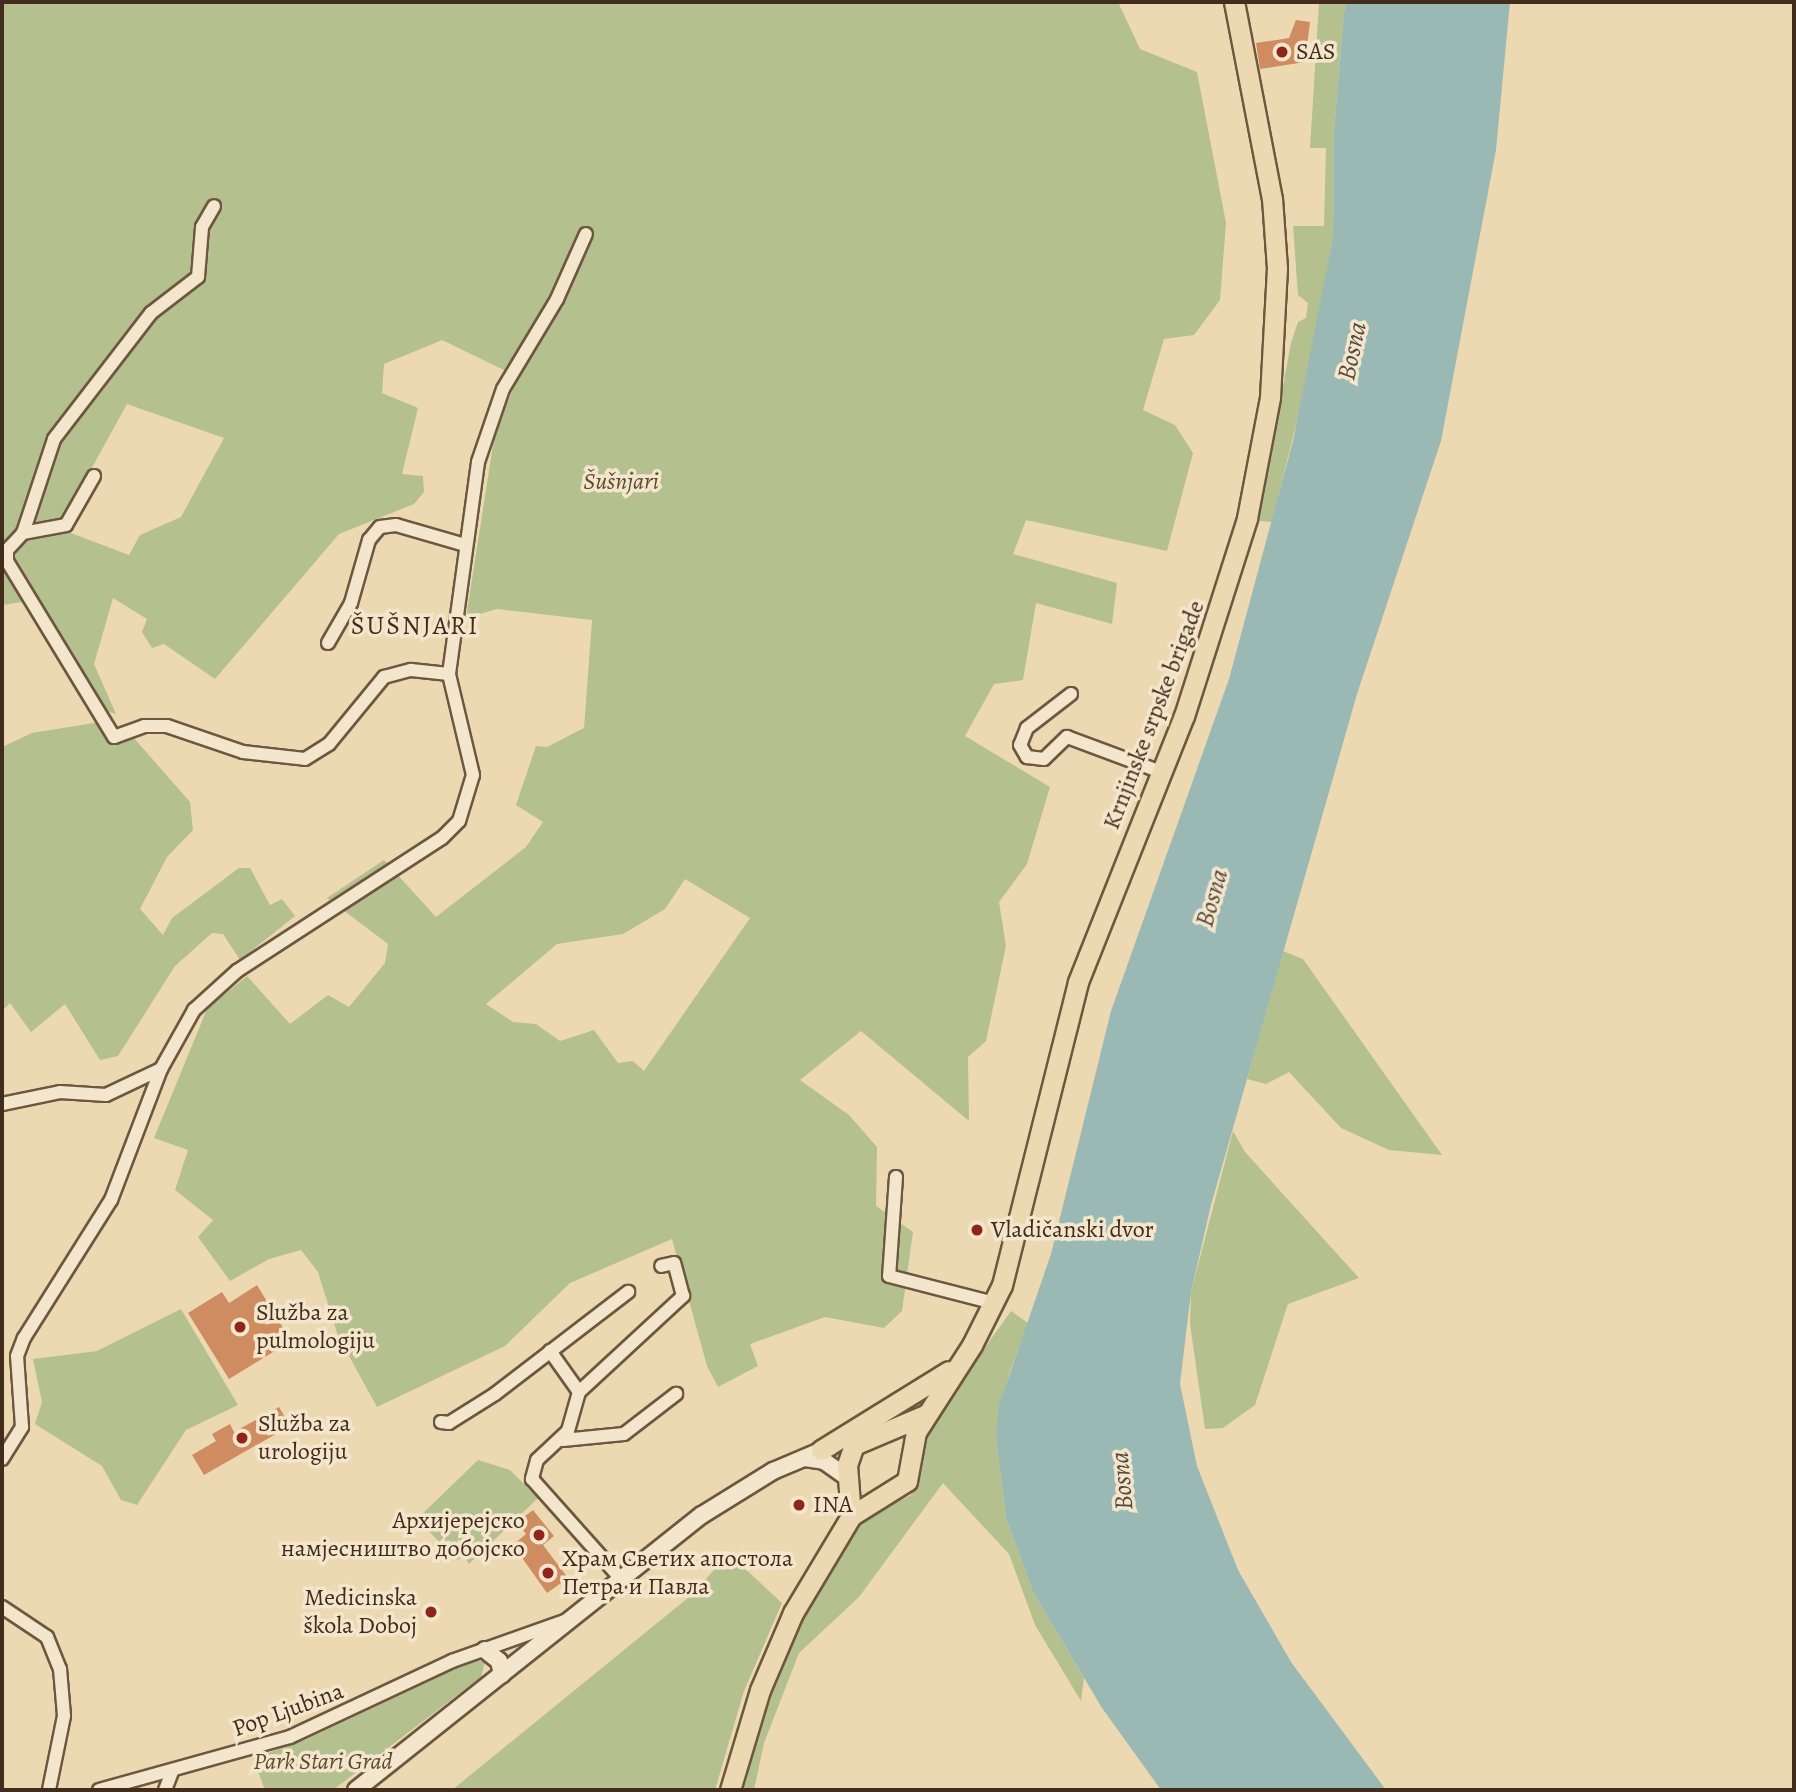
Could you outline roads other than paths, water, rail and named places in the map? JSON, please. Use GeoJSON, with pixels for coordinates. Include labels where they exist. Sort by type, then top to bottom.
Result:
{"type":"FeatureCollection","features":[{"type":"Feature","properties":{"kind":"main road","name":"Krnjinske srpske brigade"},"geometry":{"type":"LineString","coordinates":[[909,1455],[925,1415],[961,1361],[994,1303],[1078,982],[1218,619],[1243,530],[1272,372],[1277,268],[1272,199],[1234,2]]}},
{"type":"Feature","properties":{"kind":"main road"},"geometry":{"type":"LineString","coordinates":[[821,1450],[961,1361]]}},
{"type":"Feature","properties":{"kind":"main road"},"geometry":{"type":"LineString","coordinates":[[730,1790],[775,1651],[851,1516],[848,1458],[860,1440],[925,1415]]}},
{"type":"Feature","properties":{"kind":"main road"},"geometry":{"type":"LineString","coordinates":[[851,1516],[907,1481],[909,1455],[902,1443],[882,1433]]}},
{"type":"Feature","properties":{"kind":"main road"},"geometry":{"type":"LineString","coordinates":[[851,1481],[867,1495],[886,1496]]}},
{"type":"Feature","properties":{"kind":"street"},"geometry":{"type":"LineString","coordinates":[[214,206],[202,227],[198,277],[151,313],[54,439],[23,533],[7,550],[13,573],[114,737],[144,726],[167,726],[243,752],[305,759],[329,744],[384,677],[411,670],[449,674]]}},
{"type":"Feature","properties":{"kind":"street"},"geometry":{"type":"LineString","coordinates":[[2,1459],[22,1427],[17,1356],[24,1338],[111,1200],[161,1069],[194,1010],[237,971],[442,838],[459,821],[473,775],[449,674],[465,545],[486,425],[557,299],[586,234]]}},
{"type":"Feature","properties":{"kind":"street"},"geometry":{"type":"LineString","coordinates":[[23,533],[66,525],[94,476]]}},
{"type":"Feature","properties":{"kind":"street"},"geometry":{"type":"LineString","coordinates":[[328,643],[351,603],[369,540],[380,527],[396,525],[465,545]]}},
{"type":"Feature","properties":{"kind":"street"},"geometry":{"type":"LineString","coordinates":[[1071,694],[1027,728],[1020,744],[1027,757],[1044,759],[1067,737],[1161,772]]}},
{"type":"Feature","properties":{"kind":"street"},"geometry":{"type":"LineString","coordinates":[[2,1104],[60,1092],[106,1095],[161,1069]]}},
{"type":"Feature","properties":{"kind":"street"},"geometry":{"type":"LineString","coordinates":[[895,1177],[889,1276],[994,1303]]}},
{"type":"Feature","properties":{"kind":"street"},"geometry":{"type":"LineString","coordinates":[[563,1440],[579,1392],[683,1296],[674,1263],[661,1266]]}},
{"type":"Feature","properties":{"kind":"street"},"geometry":{"type":"LineString","coordinates":[[441,1422],[449,1423],[495,1394],[628,1292]]}},
{"type":"Feature","properties":{"kind":"street"},"geometry":{"type":"LineString","coordinates":[[550,1351],[579,1392]]}},
{"type":"Feature","properties":{"kind":"street"},"geometry":{"type":"LineString","coordinates":[[622,1580],[532,1479],[537,1460],[563,1440],[624,1434],[676,1394]]}},
{"type":"Feature","properties":{"kind":"street"},"geometry":{"type":"LineString","coordinates":[[356,1790],[702,1515],[796,1460],[860,1440]]}},
{"type":"Feature","properties":{"kind":"street"},"geometry":{"type":"LineString","coordinates":[[796,1460],[824,1461],[851,1481]]}},
{"type":"Feature","properties":{"kind":"street"},"geometry":{"type":"LineString","coordinates":[[2,1607],[47,1637],[60,1669],[64,1716],[49,1790]]}},
{"type":"Feature","properties":{"kind":"street","name":"Pop Ljubina"},"geometry":{"type":"LineString","coordinates":[[99,1790],[172,1772],[290,1737],[529,1630],[574,1618]]}},
{"type":"Feature","properties":{"kind":"street"},"geometry":{"type":"LineString","coordinates":[[485,1650],[511,1648],[527,1655]]}},
{"type":"Feature","properties":{"kind":"street"},"geometry":{"type":"LineString","coordinates":[[485,1650],[499,1661],[502,1675]]}},
{"type":"Feature","properties":{"kind":"street"},"geometry":{"type":"LineString","coordinates":[[165,1790],[172,1772]]}},
{"type":"Feature","properties":{"kind":"water","name":"Bosna"},"geometry":{"type":"Polygon","coordinates":[[[1345,2],[1510,2],[1496,150],[1441,441],[1357,694],[1211,1205],[1191,1292],[1180,1384],[1197,1466],[1238,1570],[1291,1662],[1386,1790],[1161,1790],[1102,1708],[1033,1592],[1006,1518],[996,1437],[999,1405],[1051,1254],[1111,1011],[1229,679],[1293,441],[1333,237],[1334,130],[1345,2]]]}},
{"type":"Feature","properties":{"kind":"place","name":"SAS"},"geometry":{"type":"Point","coordinates":[1282,52]}},
{"type":"Feature","properties":{"kind":"place","name":"Vladičanski dvor"},"geometry":{"type":"Point","coordinates":[977,1230]}},
{"type":"Feature","properties":{"kind":"place","name":"Služba za pulmologiju"},"geometry":{"type":"Point","coordinates":[240,1327]}},
{"type":"Feature","properties":{"kind":"place","name":"Služba za urologiju"},"geometry":{"type":"Point","coordinates":[242,1438]}},
{"type":"Feature","properties":{"kind":"place","name":"INA"},"geometry":{"type":"Point","coordinates":[799,1505]}},
{"type":"Feature","properties":{"kind":"place","name":"Архијерејско намјесништво добојско"},"geometry":{"type":"Point","coordinates":[539,1535]}},
{"type":"Feature","properties":{"kind":"place","name":"Храм Светих апостола Петра и Павла"},"geometry":{"type":"Point","coordinates":[548,1573]}},
{"type":"Feature","properties":{"kind":"place","name":"Medicinska škola Doboj"},"geometry":{"type":"Point","coordinates":[431,1612]}},
{"type":"Feature","properties":{"kind":"district","name":"ŠUŠNJARI"},"geometry":{"type":"Point","coordinates":[415,626]}},
{"type":"Feature","properties":{"kind":"park label","name":"Šušnjari"},"geometry":{"type":"Point","coordinates":[621,482]}},
{"type":"Feature","properties":{"kind":"park label","name":"Park Stari Grad"},"geometry":{"type":"Point","coordinates":[323,1762]}}]}
